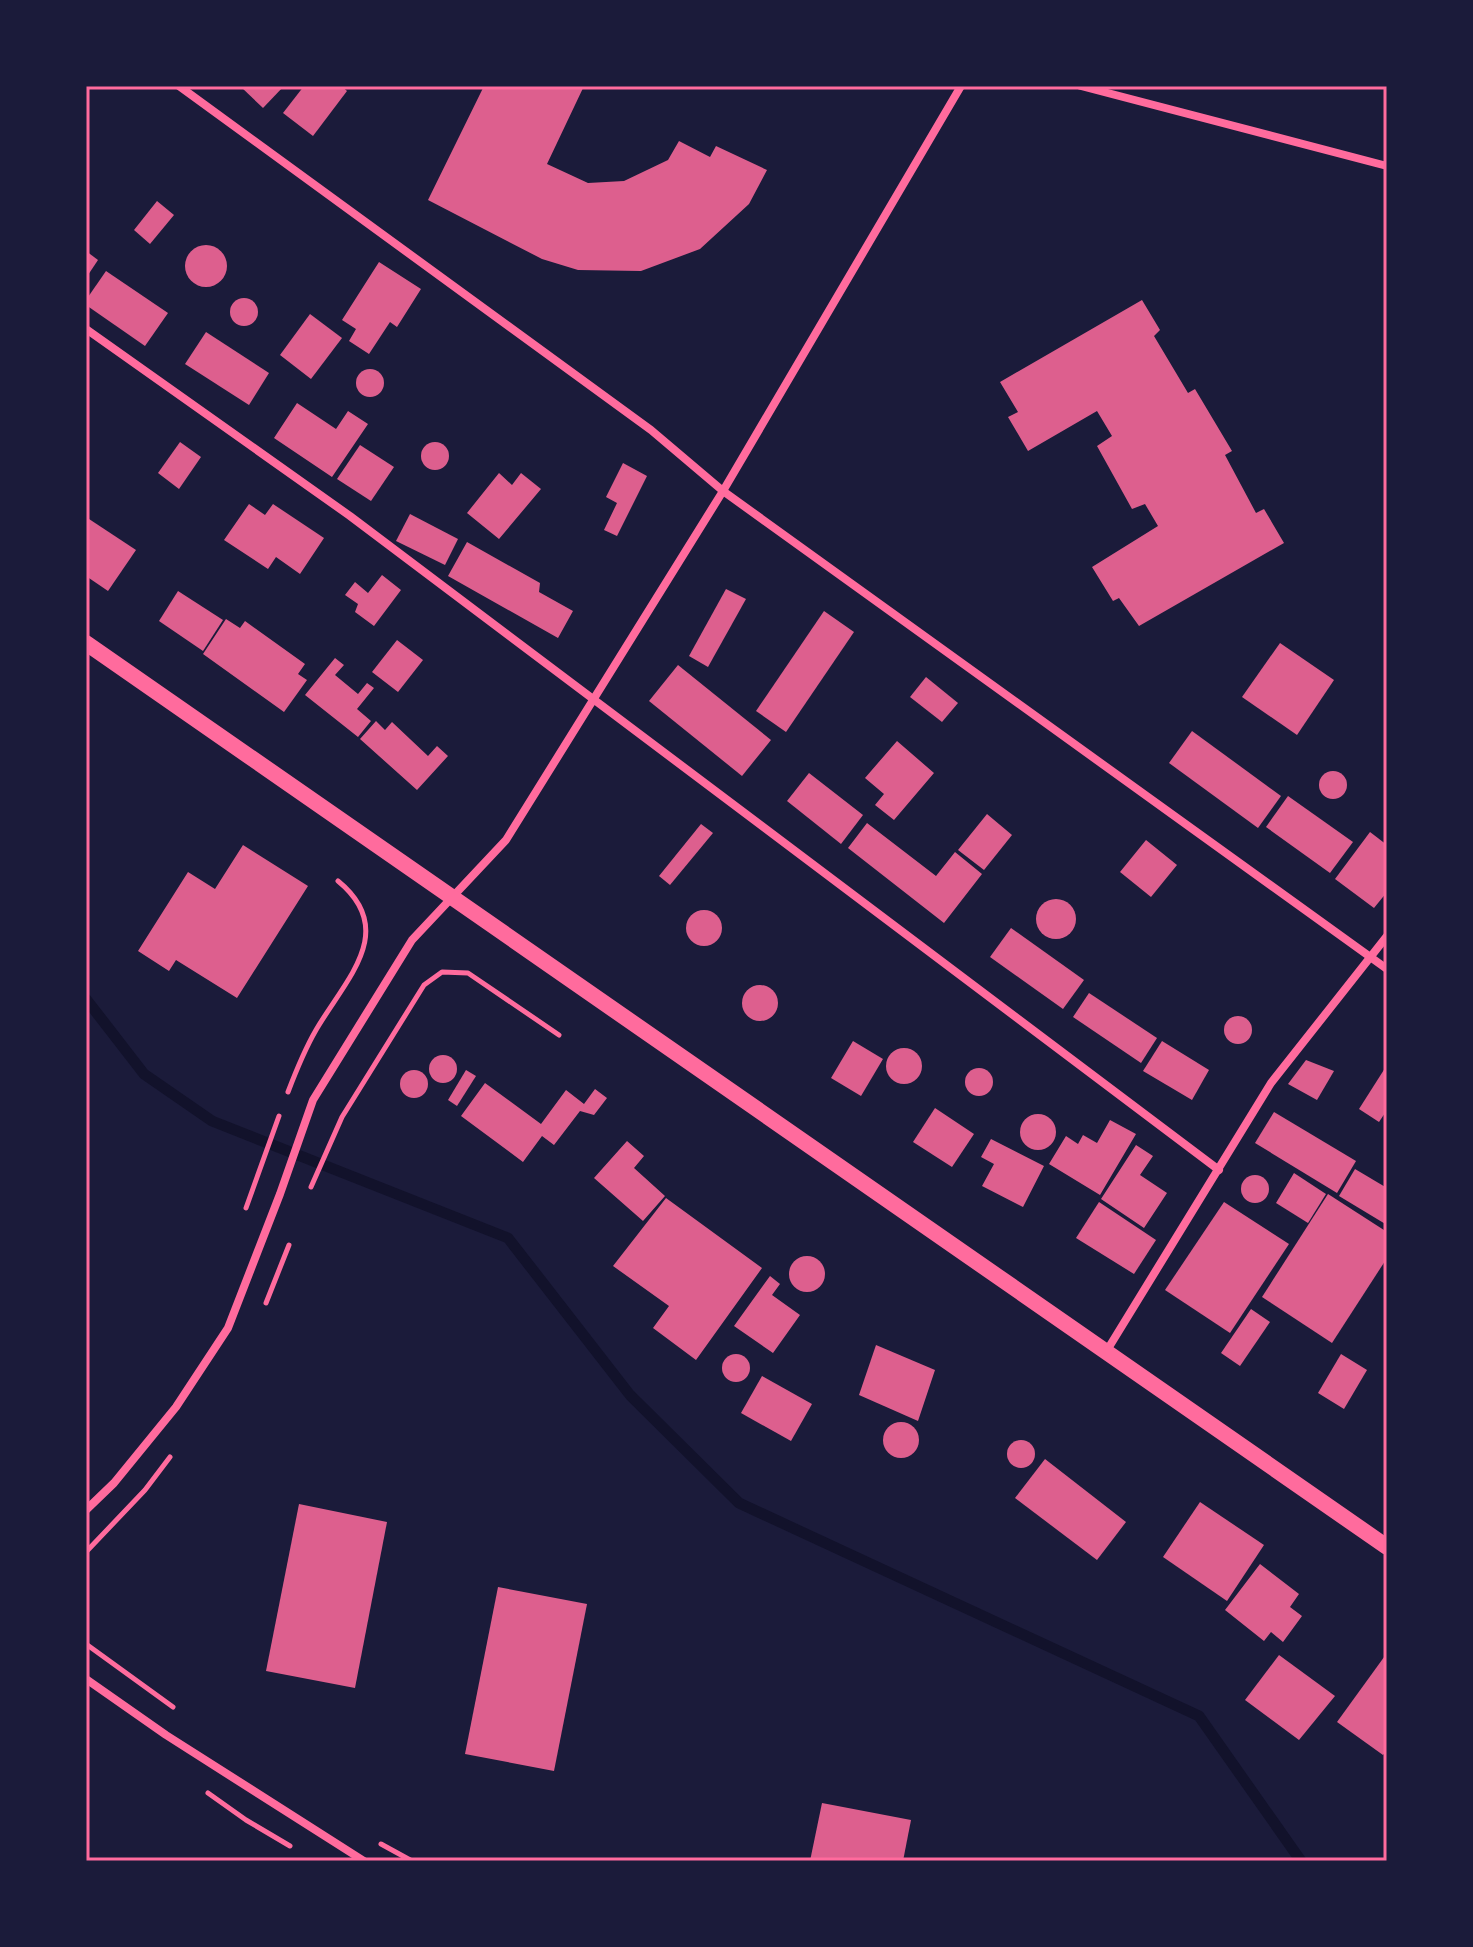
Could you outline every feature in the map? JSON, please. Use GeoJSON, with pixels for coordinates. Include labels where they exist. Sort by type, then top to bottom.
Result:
{"type":"FeatureCollection","features":[{"type":"Feature","properties":{"kind":"main road"},"geometry":{"type":"LineString","coordinates":[[86,643],[1387,1547]]}},
{"type":"Feature","properties":{"kind":"street"},"geometry":{"type":"LineString","coordinates":[[179,86],[651,430],[723,491],[1387,969]]}},
{"type":"Feature","properties":{"kind":"street"},"geometry":{"type":"LineString","coordinates":[[86,1510],[114,1483],[176,1407],[228,1328],[313,1100],[412,940],[506,840],[723,491],[961,86]]}},
{"type":"Feature","properties":{"kind":"street"},"geometry":{"type":"LineString","coordinates":[[1081,86],[1387,166]]}},
{"type":"Feature","properties":{"kind":"street"},"geometry":{"type":"LineString","coordinates":[[86,329],[350,516],[1219,1170]]}},
{"type":"Feature","properties":{"kind":"street"},"geometry":{"type":"LineString","coordinates":[[1106,1353],[1271,1083],[1387,936]]}},
{"type":"Feature","properties":{"kind":"street"},"geometry":{"type":"LineString","coordinates":[[86,1679],[191,1751],[364,1861]]}},
{"type":"Feature","properties":{"kind":"path"},"geometry":{"type":"LineString","coordinates":[[242,1218],[289,1088],[315,1031],[356,969],[367,941],[365,915],[354,894],[338,881]]}},
{"type":"Feature","properties":{"kind":"path"},"geometry":{"type":"LineString","coordinates":[[306,1197],[342,1117],[424,985],[442,972],[468,973],[559,1035]]}},
{"type":"Feature","properties":{"kind":"building"},"geometry":{"type":"Polygon","coordinates":[[[240,86],[284,86],[263,108],[240,86]]]}},
{"type":"Feature","properties":{"kind":"building"},"geometry":{"type":"Polygon","coordinates":[[[304,86],[341,86],[347,91],[313,136],[283,113],[304,86]]]}},
{"type":"Feature","properties":{"kind":"building"},"geometry":{"type":"Polygon","coordinates":[[[484,86],[584,86],[547,164],[588,183],[624,181],[668,160],[679,141],[710,157],[716,146],[767,170],[749,204],[700,249],[641,271],[578,270],[542,259],[428,200],[484,86]]]}},
{"type":"Feature","properties":{"kind":"building"},"geometry":{"type":"Polygon","coordinates":[[[157,201],[174,215],[150,244],[134,230],[157,201]]]}},
{"type":"Feature","properties":{"kind":"building"},"geometry":{"type":"Polygon","coordinates":[[[206,245],[221,251],[227,266],[221,281],[206,287],[191,281],[185,266],[191,251],[206,245]]]}},
{"type":"Feature","properties":{"kind":"building"},"geometry":{"type":"Polygon","coordinates":[[[86,251],[98,260],[86,278],[86,251]]]}},
{"type":"Feature","properties":{"kind":"building"},"geometry":{"type":"Polygon","coordinates":[[[379,262],[421,289],[397,327],[390,322],[369,354],[349,341],[356,329],[342,320],[379,262]]]}},
{"type":"Feature","properties":{"kind":"building"},"geometry":{"type":"Polygon","coordinates":[[[106,271],[168,313],[145,346],[86,305],[86,300],[106,271]]]}},
{"type":"Feature","properties":{"kind":"building"},"geometry":{"type":"Polygon","coordinates":[[[244,298],[254,302],[258,312],[254,322],[244,326],[234,322],[230,312],[234,302],[244,298]]]}},
{"type":"Feature","properties":{"kind":"building"},"geometry":{"type":"Polygon","coordinates":[[[1142,300],[1160,330],[1154,336],[1188,393],[1195,389],[1232,451],[1225,455],[1256,513],[1264,509],[1284,543],[1139,626],[1119,598],[1113,601],[1092,567],[1158,526],[1145,504],[1132,509],[1097,446],[1112,436],[1097,411],[1028,451],[1008,417],[1018,412],[1000,382],[1142,300]]]}},
{"type":"Feature","properties":{"kind":"building"},"geometry":{"type":"Polygon","coordinates":[[[310,314],[342,338],[311,379],[280,355],[310,314]]]}},
{"type":"Feature","properties":{"kind":"building"},"geometry":{"type":"Polygon","coordinates":[[[206,332],[269,373],[249,405],[185,364],[206,332]]]}},
{"type":"Feature","properties":{"kind":"building"},"geometry":{"type":"Polygon","coordinates":[[[370,369],[380,373],[384,383],[380,393],[370,397],[360,393],[356,383],[360,373],[370,369]]]}},
{"type":"Feature","properties":{"kind":"building"},"geometry":{"type":"Polygon","coordinates":[[[297,403],[336,429],[348,411],[368,424],[332,477],[274,438],[297,403]]]}},
{"type":"Feature","properties":{"kind":"building"},"geometry":{"type":"Polygon","coordinates":[[[180,442],[201,457],[179,489],[158,473],[180,442]]]}},
{"type":"Feature","properties":{"kind":"building"},"geometry":{"type":"Polygon","coordinates":[[[435,442],[445,446],[449,456],[445,466],[435,470],[425,466],[421,456],[425,446],[435,442]]]}},
{"type":"Feature","properties":{"kind":"building"},"geometry":{"type":"Polygon","coordinates":[[[360,445],[394,467],[371,501],[337,479],[360,445]]]}},
{"type":"Feature","properties":{"kind":"building"},"geometry":{"type":"Polygon","coordinates":[[[623,463],[647,476],[617,536],[604,530],[617,503],[606,497],[623,463]]]}},
{"type":"Feature","properties":{"kind":"building"},"geometry":{"type":"Polygon","coordinates":[[[499,473],[512,485],[521,473],[541,489],[499,539],[467,513],[499,473]]]}},
{"type":"Feature","properties":{"kind":"building"},"geometry":{"type":"Polygon","coordinates":[[[249,504],[265,515],[273,504],[324,538],[300,574],[276,557],[268,569],[224,540],[249,504]]]}},
{"type":"Feature","properties":{"kind":"building"},"geometry":{"type":"Polygon","coordinates":[[[410,514],[458,539],[445,565],[396,541],[410,514]]]}},
{"type":"Feature","properties":{"kind":"building"},"geometry":{"type":"Polygon","coordinates":[[[86,517],[136,550],[108,591],[86,576],[86,517]]]}},
{"type":"Feature","properties":{"kind":"building"},"geometry":{"type":"Polygon","coordinates":[[[467,542],[540,583],[539,592],[573,611],[558,638],[448,576],[467,542]]]}},
{"type":"Feature","properties":{"kind":"building"},"geometry":{"type":"Polygon","coordinates":[[[382,575],[401,590],[374,626],[355,612],[358,604],[345,595],[355,582],[368,593],[382,575]]]}},
{"type":"Feature","properties":{"kind":"building"},"geometry":{"type":"Polygon","coordinates":[[[726,589],[746,599],[708,667],[689,656],[726,589]]]}},
{"type":"Feature","properties":{"kind":"building"},"geometry":{"type":"Polygon","coordinates":[[[178,591],[223,620],[203,651],[159,621],[178,591]]]}},
{"type":"Feature","properties":{"kind":"building"},"geometry":{"type":"Polygon","coordinates":[[[824,611],[854,632],[786,732],[756,711],[824,611]]]}},
{"type":"Feature","properties":{"kind":"building"},"geometry":{"type":"Polygon","coordinates":[[[226,619],[240,628],[245,621],[305,664],[298,674],[307,680],[284,712],[203,654],[226,619]]]}},
{"type":"Feature","properties":{"kind":"building"},"geometry":{"type":"Polygon","coordinates":[[[397,640],[423,660],[398,692],[372,672],[397,640]]]}},
{"type":"Feature","properties":{"kind":"building"},"geometry":{"type":"Polygon","coordinates":[[[1280,643],[1334,680],[1297,735],[1242,697],[1280,643]]]}},
{"type":"Feature","properties":{"kind":"building"},"geometry":{"type":"Polygon","coordinates":[[[335,658],[344,665],[335,675],[358,694],[367,683],[374,688],[357,709],[371,721],[358,737],[305,695],[335,658]]]}},
{"type":"Feature","properties":{"kind":"building"},"geometry":{"type":"Polygon","coordinates":[[[678,665],[771,740],[742,776],[649,701],[678,665]]]}},
{"type":"Feature","properties":{"kind":"building"},"geometry":{"type":"Polygon","coordinates":[[[926,677],[958,703],[942,722],[910,697],[926,677]]]}},
{"type":"Feature","properties":{"kind":"building"},"geometry":{"type":"Polygon","coordinates":[[[376,721],[385,730],[392,722],[428,756],[437,746],[448,756],[417,790],[360,739],[376,721]]]}},
{"type":"Feature","properties":{"kind":"building"},"geometry":{"type":"Polygon","coordinates":[[[1192,731],[1281,796],[1258,828],[1169,763],[1192,731]]]}},
{"type":"Feature","properties":{"kind":"building"},"geometry":{"type":"Polygon","coordinates":[[[897,741],[934,773],[894,820],[875,805],[884,794],[865,778],[897,741]]]}},
{"type":"Feature","properties":{"kind":"building"},"geometry":{"type":"Polygon","coordinates":[[[1333,771],[1343,775],[1347,785],[1343,795],[1333,799],[1323,795],[1319,785],[1323,775],[1333,771]]]}},
{"type":"Feature","properties":{"kind":"building"},"geometry":{"type":"Polygon","coordinates":[[[809,773],[863,815],[841,844],[787,801],[809,773]]]}},
{"type":"Feature","properties":{"kind":"building"},"geometry":{"type":"Polygon","coordinates":[[[1288,796],[1353,842],[1330,873],[1266,827],[1288,796]]]}},
{"type":"Feature","properties":{"kind":"building"},"geometry":{"type":"Polygon","coordinates":[[[987,814],[1012,835],[984,870],[958,850],[987,814]]]}},
{"type":"Feature","properties":{"kind":"building"},"geometry":{"type":"Polygon","coordinates":[[[867,823],[936,876],[955,852],[982,874],[944,923],[848,848],[867,823]]]}},
{"type":"Feature","properties":{"kind":"building"},"geometry":{"type":"Polygon","coordinates":[[[701,824],[713,833],[670,885],[659,876],[701,824]]]}},
{"type":"Feature","properties":{"kind":"building"},"geometry":{"type":"Polygon","coordinates":[[[1370,832],[1387,845],[1387,892],[1374,908],[1335,879],[1370,832]]]}},
{"type":"Feature","properties":{"kind":"building"},"geometry":{"type":"Polygon","coordinates":[[[1146,840],[1177,865],[1151,897],[1120,872],[1146,840]]]}},
{"type":"Feature","properties":{"kind":"building"},"geometry":{"type":"Polygon","coordinates":[[[243,845],[308,886],[237,998],[176,960],[169,971],[138,951],[188,872],[215,889],[243,845]]]}},
{"type":"Feature","properties":{"kind":"building"},"geometry":{"type":"Polygon","coordinates":[[[1056,899],[1070,905],[1076,919],[1070,933],[1056,939],[1042,933],[1036,919],[1042,905],[1056,899]]]}},
{"type":"Feature","properties":{"kind":"building"},"geometry":{"type":"Polygon","coordinates":[[[704,910],[716,916],[722,928],[716,940],[704,946],[692,940],[686,928],[692,916],[704,910]]]}},
{"type":"Feature","properties":{"kind":"building"},"geometry":{"type":"Polygon","coordinates":[[[1011,928],[1084,980],[1063,1009],[990,957],[1011,928]]]}},
{"type":"Feature","properties":{"kind":"building"},"geometry":{"type":"Polygon","coordinates":[[[760,985],[772,991],[778,1003],[772,1015],[760,1021],[748,1015],[742,1003],[748,991],[760,985]]]}},
{"type":"Feature","properties":{"kind":"building"},"geometry":{"type":"Polygon","coordinates":[[[1089,993],[1157,1038],[1141,1063],[1073,1017],[1089,993]]]}},
{"type":"Feature","properties":{"kind":"building"},"geometry":{"type":"Polygon","coordinates":[[[1238,1016],[1248,1020],[1252,1030],[1248,1040],[1238,1044],[1228,1040],[1224,1030],[1228,1020],[1238,1016]]]}},
{"type":"Feature","properties":{"kind":"building"},"geometry":{"type":"Polygon","coordinates":[[[853,1041],[883,1059],[861,1096],[831,1078],[853,1041]]]}},
{"type":"Feature","properties":{"kind":"building"},"geometry":{"type":"Polygon","coordinates":[[[1162,1041],[1209,1070],[1192,1100],[1143,1071],[1162,1041]]]}},
{"type":"Feature","properties":{"kind":"building"},"geometry":{"type":"Polygon","coordinates":[[[904,1048],[917,1053],[922,1066],[917,1079],[904,1084],[891,1079],[886,1066],[891,1053],[904,1048]]]}},
{"type":"Feature","properties":{"kind":"building"},"geometry":{"type":"Polygon","coordinates":[[[443,1055],[453,1059],[457,1069],[453,1079],[443,1083],[433,1079],[429,1069],[433,1059],[443,1055]]]}},
{"type":"Feature","properties":{"kind":"building"},"geometry":{"type":"Polygon","coordinates":[[[1306,1060],[1334,1071],[1317,1100],[1288,1084],[1306,1060]]]}},
{"type":"Feature","properties":{"kind":"building"},"geometry":{"type":"Polygon","coordinates":[[[1387,1065],[1387,1110],[1379,1122],[1359,1109],[1387,1065]]]}},
{"type":"Feature","properties":{"kind":"building"},"geometry":{"type":"Polygon","coordinates":[[[979,1068],[989,1072],[993,1082],[989,1092],[979,1096],[969,1092],[965,1082],[969,1072],[979,1068]]]}},
{"type":"Feature","properties":{"kind":"building"},"geometry":{"type":"Polygon","coordinates":[[[414,1070],[424,1074],[428,1084],[424,1094],[414,1098],[404,1094],[400,1084],[404,1074],[414,1070]]]}},
{"type":"Feature","properties":{"kind":"building"},"geometry":{"type":"Polygon","coordinates":[[[466,1070],[476,1076],[457,1106],[448,1100],[466,1070]]]}},
{"type":"Feature","properties":{"kind":"building"},"geometry":{"type":"Polygon","coordinates":[[[485,1083],[541,1124],[566,1090],[584,1104],[595,1089],[607,1098],[594,1115],[580,1111],[554,1145],[542,1136],[523,1162],[461,1116],[485,1083]]]}},
{"type":"Feature","properties":{"kind":"building"},"geometry":{"type":"Polygon","coordinates":[[[935,1108],[974,1134],[952,1167],[913,1142],[935,1108]]]}},
{"type":"Feature","properties":{"kind":"building"},"geometry":{"type":"Polygon","coordinates":[[[1274,1112],[1356,1161],[1337,1193],[1255,1143],[1274,1112]]]}},
{"type":"Feature","properties":{"kind":"building"},"geometry":{"type":"Polygon","coordinates":[[[1038,1114],[1051,1119],[1056,1132],[1051,1145],[1038,1150],[1025,1145],[1020,1132],[1025,1119],[1038,1114]]]}},
{"type":"Feature","properties":{"kind":"building"},"geometry":{"type":"Polygon","coordinates":[[[1110,1120],[1136,1134],[1100,1195],[1049,1164],[1066,1136],[1078,1144],[1083,1135],[1097,1143],[1110,1120]]]}},
{"type":"Feature","properties":{"kind":"building"},"geometry":{"type":"Polygon","coordinates":[[[991,1139],[1044,1166],[1023,1207],[982,1186],[994,1164],[981,1157],[991,1139]]]}},
{"type":"Feature","properties":{"kind":"building"},"geometry":{"type":"Polygon","coordinates":[[[627,1141],[644,1156],[634,1168],[665,1196],[643,1221],[594,1178],[627,1141]]]}},
{"type":"Feature","properties":{"kind":"building"},"geometry":{"type":"Polygon","coordinates":[[[1136,1145],[1153,1156],[1140,1175],[1167,1193],[1144,1228],[1101,1199],[1136,1145]]]}},
{"type":"Feature","properties":{"kind":"building"},"geometry":{"type":"Polygon","coordinates":[[[1355,1169],[1387,1188],[1387,1225],[1339,1196],[1355,1169]]]}},
{"type":"Feature","properties":{"kind":"building"},"geometry":{"type":"Polygon","coordinates":[[[1294,1173],[1326,1194],[1308,1223],[1276,1203],[1294,1173]]]}},
{"type":"Feature","properties":{"kind":"building"},"geometry":{"type":"Polygon","coordinates":[[[1255,1175],[1265,1179],[1269,1189],[1265,1199],[1255,1203],[1245,1199],[1241,1189],[1245,1179],[1255,1175]]]}},
{"type":"Feature","properties":{"kind":"building"},"geometry":{"type":"Polygon","coordinates":[[[1328,1194],[1387,1232],[1387,1258],[1332,1343],[1262,1297],[1328,1194]]]}},
{"type":"Feature","properties":{"kind":"building"},"geometry":{"type":"Polygon","coordinates":[[[666,1198],[762,1268],[696,1360],[653,1328],[669,1306],[613,1266],[666,1198]]]}},
{"type":"Feature","properties":{"kind":"building"},"geometry":{"type":"Polygon","coordinates":[[[1099,1202],[1156,1240],[1134,1274],[1076,1238],[1099,1202]]]}},
{"type":"Feature","properties":{"kind":"building"},"geometry":{"type":"Polygon","coordinates":[[[1224,1202],[1289,1244],[1230,1333],[1165,1290],[1224,1202]]]}},
{"type":"Feature","properties":{"kind":"building"},"geometry":{"type":"Polygon","coordinates":[[[807,1256],[820,1261],[825,1274],[820,1287],[807,1292],[794,1287],[789,1274],[794,1261],[807,1256]]]}},
{"type":"Feature","properties":{"kind":"building"},"geometry":{"type":"Polygon","coordinates":[[[770,1276],[780,1284],[772,1295],[800,1315],[773,1353],[734,1326],[770,1276]]]}},
{"type":"Feature","properties":{"kind":"building"},"geometry":{"type":"Polygon","coordinates":[[[1251,1309],[1270,1322],[1240,1366],[1221,1353],[1251,1309]]]}},
{"type":"Feature","properties":{"kind":"building"},"geometry":{"type":"Polygon","coordinates":[[[876,1345],[935,1370],[918,1421],[859,1395],[876,1345]]]}},
{"type":"Feature","properties":{"kind":"building"},"geometry":{"type":"Polygon","coordinates":[[[736,1354],[746,1358],[750,1368],[746,1378],[736,1382],[726,1378],[722,1368],[726,1358],[736,1354]]]}},
{"type":"Feature","properties":{"kind":"building"},"geometry":{"type":"Polygon","coordinates":[[[1341,1354],[1367,1370],[1344,1409],[1318,1393],[1341,1354]]]}},
{"type":"Feature","properties":{"kind":"building"},"geometry":{"type":"Polygon","coordinates":[[[762,1376],[812,1404],[791,1441],[741,1413],[762,1376]]]}},
{"type":"Feature","properties":{"kind":"building"},"geometry":{"type":"Polygon","coordinates":[[[901,1422],[914,1427],[919,1440],[914,1453],[901,1458],[888,1453],[883,1440],[888,1427],[901,1422]]]}},
{"type":"Feature","properties":{"kind":"building"},"geometry":{"type":"Polygon","coordinates":[[[1021,1440],[1031,1444],[1035,1454],[1031,1464],[1021,1468],[1011,1464],[1007,1454],[1011,1444],[1021,1440]]]}},
{"type":"Feature","properties":{"kind":"building"},"geometry":{"type":"Polygon","coordinates":[[[1045,1459],[1126,1522],[1097,1560],[1015,1498],[1045,1459]]]}},
{"type":"Feature","properties":{"kind":"building"},"geometry":{"type":"Polygon","coordinates":[[[1200,1502],[1264,1545],[1227,1601],[1163,1557],[1200,1502]]]}},
{"type":"Feature","properties":{"kind":"building"},"geometry":{"type":"Polygon","coordinates":[[[299,1504],[387,1522],[355,1688],[266,1671],[299,1504]]]}},
{"type":"Feature","properties":{"kind":"building"},"geometry":{"type":"Polygon","coordinates":[[[1260,1564],[1299,1594],[1290,1607],[1302,1616],[1283,1642],[1271,1632],[1264,1641],[1225,1610],[1260,1564]]]}},
{"type":"Feature","properties":{"kind":"building"},"geometry":{"type":"Polygon","coordinates":[[[498,1587],[587,1604],[554,1771],[465,1754],[498,1587]]]}},
{"type":"Feature","properties":{"kind":"building"},"geometry":{"type":"Polygon","coordinates":[[[1387,1653],[1387,1750],[1383,1755],[1337,1722],[1387,1653]]]}},
{"type":"Feature","properties":{"kind":"building"},"geometry":{"type":"Polygon","coordinates":[[[1279,1655],[1335,1696],[1299,1740],[1245,1700],[1279,1655]]]}},
{"type":"Feature","properties":{"kind":"building"},"geometry":{"type":"Polygon","coordinates":[[[822,1803],[911,1820],[903,1861],[810,1861],[822,1803]]]}},
{"type":"Feature","properties":{"kind":"waterway"},"geometry":{"type":"LineString","coordinates":[[86,999],[144,1074],[212,1121],[508,1238],[630,1395],[739,1503],[1199,1716],[1301,1861]]}}]}
